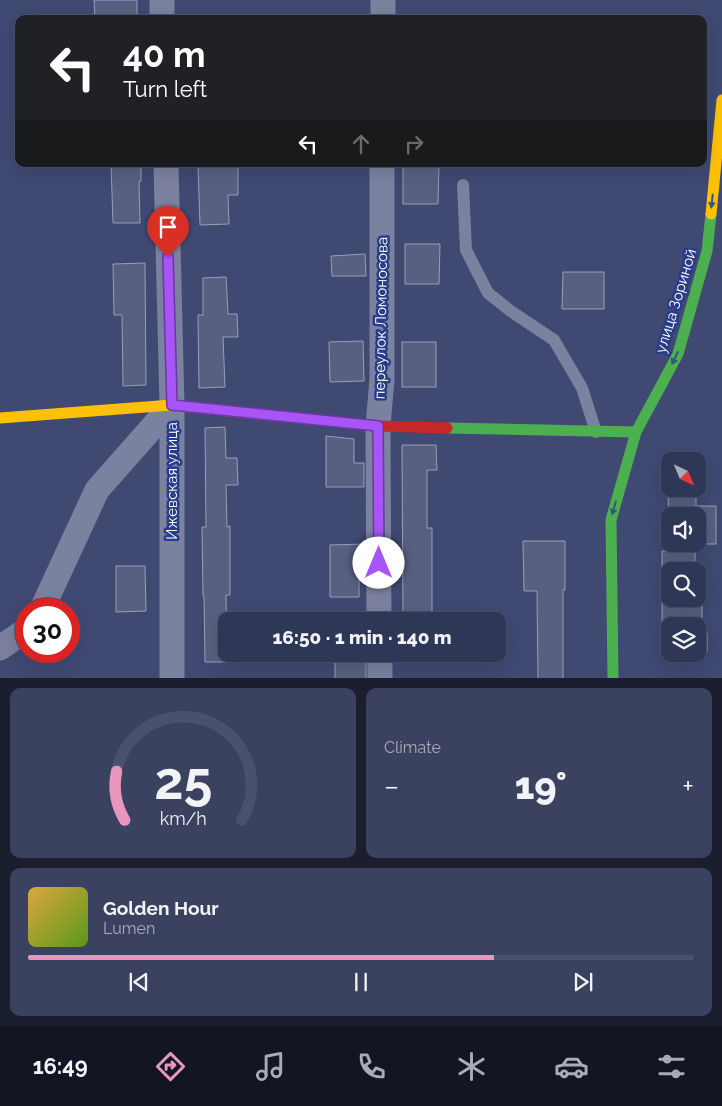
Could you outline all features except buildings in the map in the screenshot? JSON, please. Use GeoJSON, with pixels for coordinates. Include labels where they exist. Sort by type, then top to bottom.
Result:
{"type":"FeatureCollection","features":[{"type":"Feature","properties":{"kind":"street"},"geometry":{"type":"LineString","coordinates":[[162,0],[162,15]]}},
{"type":"Feature","properties":{"kind":"street"},"geometry":{"type":"LineString","coordinates":[[383,0],[383,15]]}},
{"type":"Feature","properties":{"kind":"street","name":"улица Зориной"},"geometry":{"type":"LineString","coordinates":[[612,678],[611,520],[636,432],[678,354],[707,251],[722,100]]}},
{"type":"Feature","properties":{"kind":"street","name":"Ижевская улица"},"geometry":{"type":"LineString","coordinates":[[166,167],[172,405],[172,678]]}},
{"type":"Feature","properties":{"kind":"street","name":"переулок Ломоносова"},"geometry":{"type":"LineString","coordinates":[[379,612],[378,426],[382,379],[382,167]]}},
{"type":"Feature","properties":{"kind":"street"},"geometry":{"type":"LineString","coordinates":[[0,418],[172,405],[378,426],[636,432]]}},
{"type":"Feature","properties":{"kind":"street"},"geometry":{"type":"LineString","coordinates":[[47,598],[97,490],[172,405]]}},
{"type":"Feature","properties":{"kind":"street"},"geometry":{"type":"LineString","coordinates":[[0,648],[15,638]]}},
{"type":"Feature","properties":{"kind":"street"},"geometry":{"type":"LineString","coordinates":[[380,662],[380,678]]}},
{"type":"Feature","properties":{"kind":"lane"},"geometry":{"type":"LineString","coordinates":[[463,185],[466,250],[488,293],[512,312],[554,340],[582,388],[596,432]]}},
{"type":"Feature","properties":{"kind":"traffic: fast"},"geometry":{"type":"LineString","coordinates":[[613,678],[611,520],[636,432],[678,354],[707,251],[711,214]]}},
{"type":"Feature","properties":{"kind":"traffic: fast"},"geometry":{"type":"LineString","coordinates":[[447,428],[636,432]]}},
{"type":"Feature","properties":{"kind":"traffic: slow"},"geometry":{"type":"LineString","coordinates":[[711,214],[722,100]]}},
{"type":"Feature","properties":{"kind":"traffic: slow"},"geometry":{"type":"LineString","coordinates":[[0,418],[172,405],[269,415]]}},
{"type":"Feature","properties":{"kind":"traffic: jam"},"geometry":{"type":"LineString","coordinates":[[269,415],[378,426],[447,428]]}},
{"type":"Feature","properties":{"kind":"route"},"geometry":{"type":"LineString","coordinates":[[168,257],[172,405],[378,426],[379,563]]}}]}
